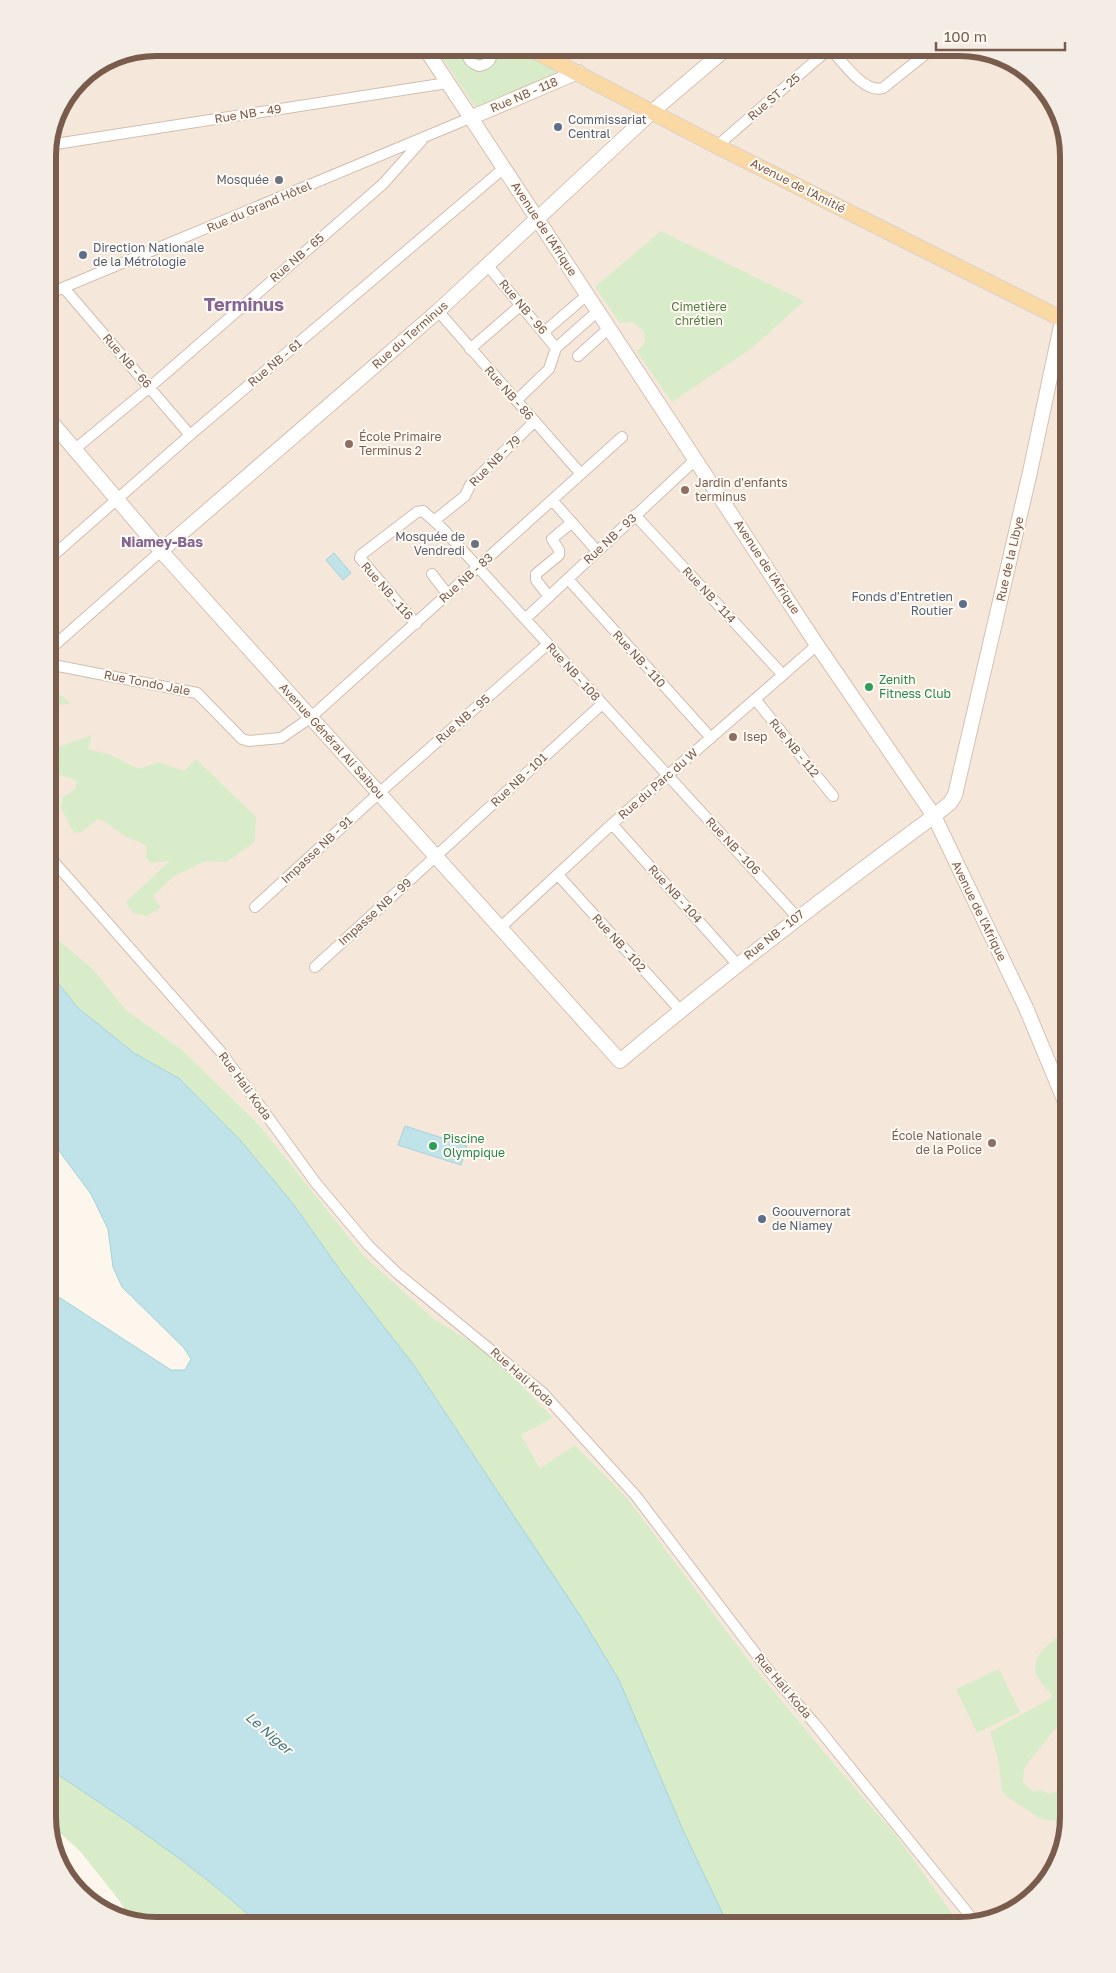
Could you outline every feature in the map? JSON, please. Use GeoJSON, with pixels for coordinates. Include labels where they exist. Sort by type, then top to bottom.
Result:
{"type":"FeatureCollection","features":[{"type":"Feature","properties":{"kind":"main road","name":"Avenue de l'Amitié"},"geometry":{"type":"LineString","coordinates":[[546,56],[717,146],[1060,318]]}},
{"type":"Feature","properties":{"kind":"street","name":"Avenue de l'Afrique"},"geometry":{"type":"LineString","coordinates":[[429,56],[818,645],[934,816],[1026,1008],[1060,1090]]}},
{"type":"Feature","properties":{"kind":"street"},"geometry":{"type":"LineString","coordinates":[[467,56],[469,61],[479,66],[489,62],[492,56]]}},
{"type":"Feature","properties":{"kind":"street","name":"Rue du Terminus"},"geometry":{"type":"LineString","coordinates":[[162,551],[488,266],[653,111],[717,56]]}},
{"type":"Feature","properties":{"kind":"street","name":"Rue ST - 25"},"geometry":{"type":"LineString","coordinates":[[717,146],[821,56]]}},
{"type":"Feature","properties":{"kind":"street"},"geometry":{"type":"LineString","coordinates":[[837,56],[865,86],[877,90],[883,88],[923,56]]}},
{"type":"Feature","properties":{"kind":"street","name":"Rue NB - 118"},"geometry":{"type":"LineString","coordinates":[[470,118],[578,72]]}},
{"type":"Feature","properties":{"kind":"street","name":"Rue NB - 49"},"geometry":{"type":"LineString","coordinates":[[57,144],[447,82]]}},
{"type":"Feature","properties":{"kind":"street","name":"Rue du Grand Hôtel"},"geometry":{"type":"LineString","coordinates":[[56,291],[470,118]]}},
{"type":"Feature","properties":{"kind":"street","name":"Rue NB - 65"},"geometry":{"type":"LineString","coordinates":[[74,449],[150,387],[383,184],[423,139]]}},
{"type":"Feature","properties":{"kind":"street","name":"Rue NB - 61"},"geometry":{"type":"LineString","coordinates":[[56,553],[190,435],[504,168]]}},
{"type":"Feature","properties":{"kind":"street","name":"Rue NB - 96"},"geometry":{"type":"LineString","coordinates":[[488,266],[556,348]]}},
{"type":"Feature","properties":{"kind":"street","name":"Rue NB - 66"},"geometry":{"type":"LineString","coordinates":[[64,288],[190,435]]}},
{"type":"Feature","properties":{"kind":"street"},"geometry":{"type":"LineString","coordinates":[[544,332],[587,295]]}},
{"type":"Feature","properties":{"kind":"street"},"geometry":{"type":"LineString","coordinates":[[470,349],[522,305]]}},
{"type":"Feature","properties":{"kind":"street","name":"Rue NB - 86"},"geometry":{"type":"LineString","coordinates":[[438,310],[470,349],[581,474]]}},
{"type":"Feature","properties":{"kind":"street"},"geometry":{"type":"LineString","coordinates":[[517,400],[549,369],[556,348],[598,311]]}},
{"type":"Feature","properties":{"kind":"street"},"geometry":{"type":"LineString","coordinates":[[578,356],[609,328]]}},
{"type":"Feature","properties":{"kind":"street","name":"Rue de la Libye"},"geometry":{"type":"LineString","coordinates":[[934,816],[950,803],[959,786],[1060,343]]}},
{"type":"Feature","properties":{"kind":"street","name":"Rue NB - 79"},"geometry":{"type":"LineString","coordinates":[[434,520],[465,496],[470,485],[534,422]]}},
{"type":"Feature","properties":{"kind":"street","name":"Avenue Général Ali Saibou"},"geometry":{"type":"LineString","coordinates":[[56,428],[116,499],[310,718],[501,927],[620,1061]]}},
{"type":"Feature","properties":{"kind":"street","name":"Rue NB - 83"},"geometry":{"type":"LineString","coordinates":[[310,718],[622,437]]}},
{"type":"Feature","properties":{"kind":"street","name":"Rue NB - 93"},"geometry":{"type":"LineString","coordinates":[[524,619],[696,459]]}},
{"type":"Feature","properties":{"kind":"street"},"geometry":{"type":"LineString","coordinates":[[552,500],[597,551]]}},
{"type":"Feature","properties":{"kind":"street","name":"Rue NB - 108"},"geometry":{"type":"LineString","coordinates":[[360,557],[420,511],[425,512],[668,775]]}},
{"type":"Feature","properties":{"kind":"street","name":"Rue NB - 114"},"geometry":{"type":"LineString","coordinates":[[635,515],[783,675]]}},
{"type":"Feature","properties":{"kind":"street"},"geometry":{"type":"LineString","coordinates":[[549,597],[535,577],[559,555],[559,550],[552,539],[571,523]]}},
{"type":"Feature","properties":{"kind":"street"},"geometry":{"type":"LineString","coordinates":[[56,644],[162,551]]}},
{"type":"Feature","properties":{"kind":"street","name":"Rue NB - 116"},"geometry":{"type":"LineString","coordinates":[[360,557],[416,624]]}},
{"type":"Feature","properties":{"kind":"street"},"geometry":{"type":"LineString","coordinates":[[432,574],[448,595]]}},
{"type":"Feature","properties":{"kind":"street","name":"Rue NB - 110"},"geometry":{"type":"LineString","coordinates":[[568,579],[711,738]]}},
{"type":"Feature","properties":{"kind":"street","name":"Rue NB - 95"},"geometry":{"type":"LineString","coordinates":[[379,793],[548,644]]}},
{"type":"Feature","properties":{"kind":"street","name":"Rue du Parc du W"},"geometry":{"type":"LineString","coordinates":[[501,927],[612,824],[818,645]]}},
{"type":"Feature","properties":{"kind":"street","name":"Rue Tondo Jale"},"geometry":{"type":"LineString","coordinates":[[56,666],[197,693],[236,735],[249,741],[281,738],[310,718]]}},
{"type":"Feature","properties":{"kind":"street","name":"Rue NB - 112"},"geometry":{"type":"LineString","coordinates":[[755,699],[833,796]]}},
{"type":"Feature","properties":{"kind":"street","name":"Rue NB - 101"},"geometry":{"type":"LineString","coordinates":[[436,856],[602,704]]}},
{"type":"Feature","properties":{"kind":"street","name":"Rue NB - 106"},"geometry":{"type":"LineString","coordinates":[[668,775],[798,916]]}},
{"type":"Feature","properties":{"kind":"street","name":"Impasse NB - 91"},"geometry":{"type":"LineString","coordinates":[[255,907],[379,793]]}},
{"type":"Feature","properties":{"kind":"street","name":"Rue NB - 107"},"geometry":{"type":"LineString","coordinates":[[620,1061],[680,1010],[798,916],[934,816]]}},
{"type":"Feature","properties":{"kind":"street","name":"Rue NB - 104"},"geometry":{"type":"LineString","coordinates":[[612,824],[737,964]]}},
{"type":"Feature","properties":{"kind":"street","name":"Impasse NB - 99"},"geometry":{"type":"LineString","coordinates":[[315,968],[436,856]]}},
{"type":"Feature","properties":{"kind":"street","name":"Rue Hali Koda"},"geometry":{"type":"LineString","coordinates":[[56,864],[221,1052],[315,1182],[368,1245],[397,1273],[543,1393],[636,1496],[769,1671],[815,1724],[970,1916]]}},
{"type":"Feature","properties":{"kind":"street","name":"Rue NB - 102"},"geometry":{"type":"LineString","coordinates":[[558,875],[680,1010]]}},
{"type":"Feature","properties":{"kind":"shaded area"},"geometry":{"type":"Polygon","coordinates":[[[150,56],[966,56],[979,58],[1004,67],[1026,81],[1035,90],[1049,112],[1058,137],[1060,150],[1060,1816],[1059,1829],[1052,1855],[1035,1883],[1015,1900],[992,1911],[972,1916],[952,1917],[896,1835],[752,1665],[627,1498],[575,1445],[540,1468],[521,1435],[553,1418],[459,1336],[434,1319],[364,1256],[260,1126],[181,1049],[126,1010],[93,969],[56,938],[56,150],[67,112],[81,90],[101,73],[118,64],[150,56]]]}},
{"type":"Feature","properties":{"kind":"green space"},"geometry":{"type":"Polygon","coordinates":[[[441,56],[533,56],[556,67],[555,77],[476,108],[441,56]]]}},
{"type":"Feature","properties":{"kind":"green space","name":"Cimetière chrétien"},"geometry":{"type":"Polygon","coordinates":[[[661,231],[804,301],[752,348],[672,402],[637,352],[645,342],[644,331],[633,322],[620,323],[595,287],[661,231]]]}},
{"type":"Feature","properties":{"kind":"green space"},"geometry":{"type":"Polygon","coordinates":[[[56,695],[63,696],[70,704],[56,705],[56,695]]]}},
{"type":"Feature","properties":{"kind":"green space"},"geometry":{"type":"Polygon","coordinates":[[[92,735],[88,749],[109,754],[139,769],[159,762],[184,771],[196,759],[256,817],[255,842],[226,862],[206,861],[174,876],[153,896],[161,908],[146,916],[133,913],[126,902],[170,861],[151,863],[146,858],[147,847],[145,845],[125,836],[98,819],[81,832],[74,833],[61,808],[62,798],[76,788],[76,780],[56,774],[56,742],[58,747],[92,735]]]}},
{"type":"Feature","properties":{"kind":"green space"},"geometry":{"type":"Polygon","coordinates":[[[56,938],[93,969],[126,1010],[181,1049],[260,1126],[364,1256],[434,1319],[493,1356],[553,1418],[521,1435],[540,1468],[575,1445],[627,1498],[752,1665],[896,1835],[954,1917],[724,1917],[683,1830],[619,1680],[581,1617],[413,1364],[342,1273],[294,1205],[240,1140],[181,1079],[134,1053],[77,1007],[56,980],[56,938]]]}},
{"type":"Feature","properties":{"kind":"green space"},"geometry":{"type":"Polygon","coordinates":[[[1060,1635],[1060,1723],[1024,1768],[1023,1782],[1033,1792],[1040,1790],[1050,1794],[1060,1790],[1060,1822],[1039,1818],[1006,1796],[1002,1790],[998,1759],[990,1732],[1053,1697],[1038,1678],[1036,1670],[1036,1662],[1039,1656],[1060,1635]]]}},
{"type":"Feature","properties":{"kind":"green space"},"geometry":{"type":"Polygon","coordinates":[[[999,1669],[1020,1712],[977,1733],[956,1689],[999,1669]]]}},
{"type":"Feature","properties":{"kind":"green space"},"geometry":{"type":"Polygon","coordinates":[[[56,1773],[184,1862],[251,1917],[150,1917],[126,1912],[80,1851],[57,1831],[56,1773]]]}},
{"type":"Feature","properties":{"kind":"water"},"geometry":{"type":"Polygon","coordinates":[[[334,553],[351,573],[343,580],[326,560],[334,553]]]}},
{"type":"Feature","properties":{"kind":"water","name":"Le Niger"},"geometry":{"type":"Polygon","coordinates":[[[56,980],[77,1007],[134,1053],[180,1079],[240,1140],[294,1205],[342,1273],[413,1364],[581,1617],[619,1680],[683,1830],[724,1917],[251,1917],[184,1862],[56,1773],[56,1295],[171,1370],[185,1370],[191,1359],[184,1348],[122,1287],[113,1267],[108,1229],[91,1194],[56,1147],[56,980]]]}},
{"type":"Feature","properties":{"kind":"water","name":"Piscine Olympique"},"geometry":{"type":"Polygon","coordinates":[[[405,1126],[467,1146],[461,1165],[398,1145],[405,1126]]]}},
{"type":"Feature","properties":{"kind":"place","name":"Commissariat Central"},"geometry":{"type":"Point","coordinates":[558,127]}},
{"type":"Feature","properties":{"kind":"place","name":"Mosquée"},"geometry":{"type":"Point","coordinates":[279,180]}},
{"type":"Feature","properties":{"kind":"place","name":"Direction Nationale de la Métrologie"},"geometry":{"type":"Point","coordinates":[83,255]}},
{"type":"Feature","properties":{"kind":"place","name":"École Primaire Terminus 2"},"geometry":{"type":"Point","coordinates":[349,444]}},
{"type":"Feature","properties":{"kind":"place","name":"Jardin d'enfants terminus"},"geometry":{"type":"Point","coordinates":[685,490]}},
{"type":"Feature","properties":{"kind":"place","name":"Mosquée de Vendredi"},"geometry":{"type":"Point","coordinates":[475,544]}},
{"type":"Feature","properties":{"kind":"place","name":"Fonds d'Entretien Routier"},"geometry":{"type":"Point","coordinates":[963,604]}},
{"type":"Feature","properties":{"kind":"place","name":"Zenith Fitness Club"},"geometry":{"type":"Point","coordinates":[869,687]}},
{"type":"Feature","properties":{"kind":"place","name":"Isep"},"geometry":{"type":"Point","coordinates":[733,737]}},
{"type":"Feature","properties":{"kind":"place","name":"École Nationale de la Police"},"geometry":{"type":"Point","coordinates":[992,1143]}},
{"type":"Feature","properties":{"kind":"place","name":"Piscine Olympique"},"geometry":{"type":"Point","coordinates":[433,1146]}},
{"type":"Feature","properties":{"kind":"place","name":"Goouvernorat de Niamey"},"geometry":{"type":"Point","coordinates":[762,1219]}},
{"type":"Feature","properties":{"kind":"district","name":"Terminus"},"geometry":{"type":"Point","coordinates":[244,305]}},
{"type":"Feature","properties":{"kind":"district","name":"Niamey-Bas"},"geometry":{"type":"Point","coordinates":[162,542]}}]}
